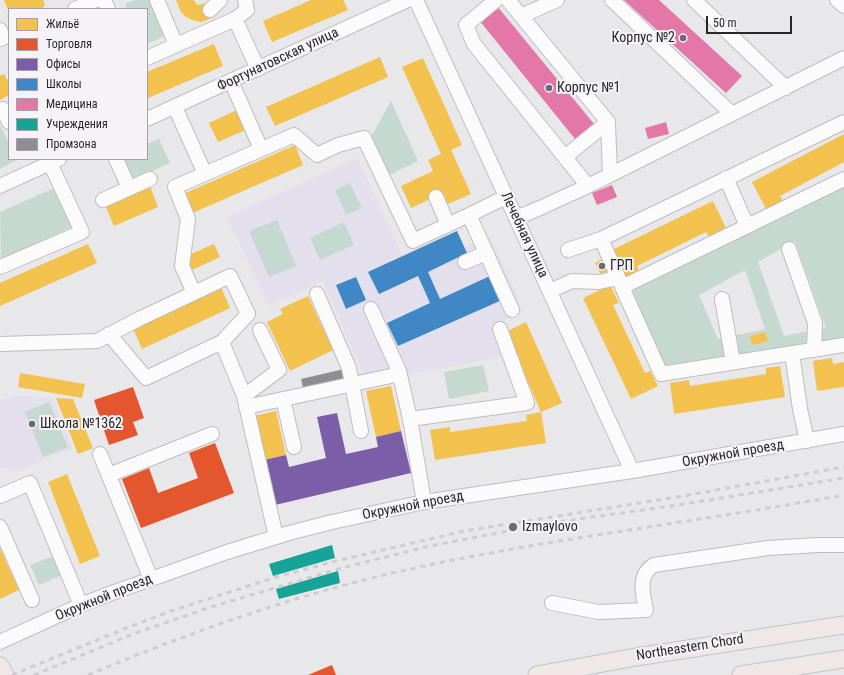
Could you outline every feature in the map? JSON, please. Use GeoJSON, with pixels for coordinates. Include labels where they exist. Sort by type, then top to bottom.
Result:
{"type":"FeatureCollection","features":[{"type":"Feature","properties":{"kind":"main road","name":"Northeastern Chord"},"geometry":{"type":"LineString","coordinates":[[538,675],[636,657],[844,625]]}},
{"type":"Feature","properties":{"kind":"main road"},"geometry":{"type":"LineString","coordinates":[[741,675],[844,659]]}},
{"type":"Feature","properties":{"kind":"main road"},"geometry":{"type":"LineString","coordinates":[[0,666],[4,675]]}},
{"type":"Feature","properties":{"kind":"street"},"geometry":{"type":"LineString","coordinates":[[77,8],[96,0]]}},
{"type":"Feature","properties":{"kind":"street"},"geometry":{"type":"LineString","coordinates":[[156,0],[176,45]]}},
{"type":"Feature","properties":{"kind":"street"},"geometry":{"type":"LineString","coordinates":[[148,58],[235,19],[247,10],[246,0]]}},
{"type":"Feature","properties":{"kind":"street","name":"Фортунатовская улица"},"geometry":{"type":"LineString","coordinates":[[148,119],[408,0]]}},
{"type":"Feature","properties":{"kind":"street","name":"Лечебная улица"},"geometry":{"type":"LineString","coordinates":[[416,0],[632,471]]}},
{"type":"Feature","properties":{"kind":"street"},"geometry":{"type":"LineString","coordinates":[[496,0],[466,25],[471,38],[474,44],[588,186]]}},
{"type":"Feature","properties":{"kind":"street"},"geometry":{"type":"LineString","coordinates":[[508,0],[608,122],[610,175]]}},
{"type":"Feature","properties":{"kind":"street"},"geometry":{"type":"LineString","coordinates":[[520,16],[557,0]]}},
{"type":"Feature","properties":{"kind":"street"},"geometry":{"type":"LineString","coordinates":[[612,0],[732,114]]}},
{"type":"Feature","properties":{"kind":"street"},"geometry":{"type":"LineString","coordinates":[[694,0],[786,88]]}},
{"type":"Feature","properties":{"kind":"street"},"geometry":{"type":"LineString","coordinates":[[837,0],[844,6]]}},
{"type":"Feature","properties":{"kind":"street"},"geometry":{"type":"LineString","coordinates":[[235,19],[258,69]]}},
{"type":"Feature","properties":{"kind":"street"},"geometry":{"type":"LineString","coordinates":[[0,30],[3,38],[0,39]]}},
{"type":"Feature","properties":{"kind":"street"},"geometry":{"type":"LineString","coordinates":[[516,218],[588,186],[844,58]]}},
{"type":"Feature","properties":{"kind":"street"},"geometry":{"type":"LineString","coordinates":[[231,81],[261,149]]}},
{"type":"Feature","properties":{"kind":"street"},"geometry":{"type":"LineString","coordinates":[[175,107],[205,174]]}},
{"type":"Feature","properties":{"kind":"street"},"geometry":{"type":"LineString","coordinates":[[0,110],[3,109],[8,120]]}},
{"type":"Feature","properties":{"kind":"street"},"geometry":{"type":"LineString","coordinates":[[564,157],[608,122]]}},
{"type":"Feature","properties":{"kind":"street"},"geometry":{"type":"LineString","coordinates":[[568,250],[601,239],[844,122]]}},
{"type":"Feature","properties":{"kind":"street"},"geometry":{"type":"LineString","coordinates":[[194,293],[182,266],[188,219],[175,187],[294,134],[317,155],[338,145],[364,138],[412,241],[506,197]]}},
{"type":"Feature","properties":{"kind":"street"},"geometry":{"type":"LineString","coordinates":[[116,160],[129,188]]}},
{"type":"Feature","properties":{"kind":"street"},"geometry":{"type":"LineString","coordinates":[[0,186],[29,165],[54,161],[82,232],[0,267]]}},
{"type":"Feature","properties":{"kind":"street"},"geometry":{"type":"LineString","coordinates":[[103,200],[150,178]]}},
{"type":"Feature","properties":{"kind":"street"},"geometry":{"type":"LineString","coordinates":[[726,178],[747,226]]}},
{"type":"Feature","properties":{"kind":"street"},"geometry":{"type":"LineString","coordinates":[[550,291],[572,281],[620,282],[747,226],[844,179]]}},
{"type":"Feature","properties":{"kind":"street"},"geometry":{"type":"LineString","coordinates":[[436,197],[448,225]]}},
{"type":"Feature","properties":{"kind":"street"},"geometry":{"type":"LineString","coordinates":[[469,215],[512,310]]}},
{"type":"Feature","properties":{"kind":"street"},"geometry":{"type":"LineString","coordinates":[[601,239],[661,374],[844,345]]}},
{"type":"Feature","properties":{"kind":"street"},"geometry":{"type":"LineString","coordinates":[[789,249],[815,323],[814,350]]}},
{"type":"Feature","properties":{"kind":"street"},"geometry":{"type":"LineString","coordinates":[[465,262],[486,253]]}},
{"type":"Feature","properties":{"kind":"street"},"geometry":{"type":"LineString","coordinates":[[0,344],[97,340],[109,334],[139,319],[230,276],[248,314],[222,342],[146,378],[109,334]]}},
{"type":"Feature","properties":{"kind":"street"},"geometry":{"type":"LineString","coordinates":[[317,294],[349,368],[361,431]]}},
{"type":"Feature","properties":{"kind":"street"},"geometry":{"type":"LineString","coordinates":[[722,299],[733,362]]}},
{"type":"Feature","properties":{"kind":"street"},"geometry":{"type":"LineString","coordinates":[[371,309],[400,374],[410,419],[424,502]]}},
{"type":"Feature","properties":{"kind":"street"},"geometry":{"type":"LineString","coordinates":[[410,419],[527,403],[500,329]]}},
{"type":"Feature","properties":{"kind":"street"},"geometry":{"type":"LineString","coordinates":[[245,401],[279,370],[260,330]]}},
{"type":"Feature","properties":{"kind":"street"},"geometry":{"type":"LineString","coordinates":[[222,342],[245,401],[276,537]]}},
{"type":"Feature","properties":{"kind":"street"},"geometry":{"type":"LineString","coordinates":[[792,353],[800,409],[807,441]]}},
{"type":"Feature","properties":{"kind":"street"},"geometry":{"type":"LineString","coordinates":[[245,401],[283,399],[400,374]]}},
{"type":"Feature","properties":{"kind":"street"},"geometry":{"type":"LineString","coordinates":[[283,399],[294,447]]}},
{"type":"Feature","properties":{"kind":"street"},"geometry":{"type":"LineString","coordinates":[[108,475],[212,434]]}},
{"type":"Feature","properties":{"kind":"street","name":"Окружной проезд"},"geometry":{"type":"LineString","coordinates":[[0,642],[81,605],[151,579],[228,552],[332,522],[424,502],[632,471],[844,434]]}},
{"type":"Feature","properties":{"kind":"street"},"geometry":{"type":"LineString","coordinates":[[100,454],[151,579]]}},
{"type":"Feature","properties":{"kind":"street"},"geometry":{"type":"LineString","coordinates":[[0,496],[30,483],[81,605]]}},
{"type":"Feature","properties":{"kind":"street"},"geometry":{"type":"LineString","coordinates":[[0,527],[32,600]]}},
{"type":"Feature","properties":{"kind":"street"},"geometry":{"type":"LineString","coordinates":[[552,603],[599,612],[646,610],[642,588],[644,575],[648,569],[654,565],[768,548],[844,545]]}},
{"type":"Feature","properties":{"kind":"shaded area"},"geometry":{"type":"Polygon","coordinates":[[[357,158],[403,256],[457,231],[464,247],[490,235],[524,311],[492,327],[501,357],[407,375],[393,368],[363,374],[323,281],[269,306],[227,217],[357,158]]]}},
{"type":"Feature","properties":{"kind":"shaded area","name":"Школа №1362"},"geometry":{"type":"Polygon","coordinates":[[[23,395],[53,399],[73,448],[20,470],[0,467],[0,400],[23,395]]]}},
{"type":"Feature","properties":{"kind":"green space"},"geometry":{"type":"Polygon","coordinates":[[[134,0],[149,0],[165,36],[148,44],[148,8],[127,8],[125,4],[134,0]]]}},
{"type":"Feature","properties":{"kind":"green space"},"geometry":{"type":"Polygon","coordinates":[[[391,101],[418,161],[387,176],[370,139],[391,101]]]}},
{"type":"Feature","properties":{"kind":"green space"},"geometry":{"type":"Polygon","coordinates":[[[0,125],[8,141],[8,160],[17,160],[0,169],[0,125]]]}},
{"type":"Feature","properties":{"kind":"green space"},"geometry":{"type":"Polygon","coordinates":[[[159,139],[170,163],[132,180],[122,160],[148,160],[148,144],[159,139]]]}},
{"type":"Feature","properties":{"kind":"green space"},"geometry":{"type":"Polygon","coordinates":[[[350,183],[362,208],[346,215],[335,190],[350,183]]]}},
{"type":"Feature","properties":{"kind":"green space"},"geometry":{"type":"Polygon","coordinates":[[[844,184],[844,340],[664,368],[628,289],[844,184]],[[795,241],[758,262],[784,336],[826,328],[795,241]],[[745,270],[699,295],[718,339],[765,329],[745,270]],[[765,332],[750,336],[752,345],[768,341],[765,332]]]}},
{"type":"Feature","properties":{"kind":"green space"},"geometry":{"type":"Polygon","coordinates":[[[59,186],[76,225],[1,259],[0,212],[59,186]]]}},
{"type":"Feature","properties":{"kind":"green space"},"geometry":{"type":"Polygon","coordinates":[[[277,220],[296,266],[269,277],[249,231],[277,220]]]}},
{"type":"Feature","properties":{"kind":"green space"},"geometry":{"type":"Polygon","coordinates":[[[344,222],[354,245],[320,260],[310,238],[344,222]]]}},
{"type":"Feature","properties":{"kind":"green space"},"geometry":{"type":"Polygon","coordinates":[[[483,365],[489,391],[449,399],[444,372],[483,365]]]}},
{"type":"Feature","properties":{"kind":"green space"},"geometry":{"type":"Polygon","coordinates":[[[49,402],[68,447],[43,457],[25,412],[49,402]]]}},
{"type":"Feature","properties":{"kind":"green space"},"geometry":{"type":"Polygon","coordinates":[[[54,556],[62,575],[39,585],[30,565],[54,556]]]}},
{"type":"Feature","properties":{"kind":"building: Жильё"},"geometry":{"type":"Polygon","coordinates":[[[4,0],[43,0],[45,6],[42,8],[8,8],[8,10],[4,0]]]}},
{"type":"Feature","properties":{"kind":"building: Жильё"},"geometry":{"type":"Polygon","coordinates":[[[176,0],[194,0],[197,5],[207,3],[213,17],[202,22],[186,17],[181,12],[176,0]]]}},
{"type":"Feature","properties":{"kind":"building: Жильё"},"geometry":{"type":"Polygon","coordinates":[[[311,0],[343,0],[348,10],[272,42],[263,21],[311,0]]]}},
{"type":"Feature","properties":{"kind":"building: Жильё"},"geometry":{"type":"Polygon","coordinates":[[[214,44],[223,66],[148,98],[148,72],[214,44]]]}},
{"type":"Feature","properties":{"kind":"building: Жильё"},"geometry":{"type":"Polygon","coordinates":[[[380,57],[388,77],[275,126],[266,107],[380,57]]]}},
{"type":"Feature","properties":{"kind":"building: Жильё"},"geometry":{"type":"Polygon","coordinates":[[[423,58],[462,145],[451,150],[471,194],[448,204],[443,193],[411,208],[401,186],[433,171],[428,160],[441,154],[402,67],[423,58]]]}},
{"type":"Feature","properties":{"kind":"building: Жильё"},"geometry":{"type":"Polygon","coordinates":[[[4,74],[8,81],[8,96],[0,100],[0,76],[4,74]]]}},
{"type":"Feature","properties":{"kind":"building: Жильё"},"geometry":{"type":"Polygon","coordinates":[[[239,109],[248,129],[218,142],[209,123],[239,109]]]}},
{"type":"Feature","properties":{"kind":"building: Жильё"},"geometry":{"type":"Polygon","coordinates":[[[844,134],[844,162],[780,196],[783,201],[766,209],[752,182],[844,134]]]}},
{"type":"Feature","properties":{"kind":"building: Жильё"},"geometry":{"type":"Polygon","coordinates":[[[295,145],[303,165],[190,214],[181,195],[295,145]]]}},
{"type":"Feature","properties":{"kind":"building: Жильё"},"geometry":{"type":"Polygon","coordinates":[[[149,184],[158,207],[114,226],[104,203],[149,184]]]}},
{"type":"Feature","properties":{"kind":"building: Жильё"},"geometry":{"type":"Polygon","coordinates":[[[713,201],[726,228],[709,237],[706,232],[637,266],[639,271],[626,277],[612,250],[713,201]]]}},
{"type":"Feature","properties":{"kind":"building: Жильё"},"geometry":{"type":"Polygon","coordinates":[[[88,244],[97,263],[0,306],[0,283],[88,244]]]}},
{"type":"Feature","properties":{"kind":"building: Жильё"},"geometry":{"type":"Polygon","coordinates":[[[214,244],[220,257],[192,270],[186,256],[214,244]]]}},
{"type":"Feature","properties":{"kind":"building: Жильё","name":"ГРП"},"geometry":{"type":"Polygon","coordinates":[[[604,258],[610,270],[601,274],[595,263],[604,258]]]}},
{"type":"Feature","properties":{"kind":"building: Жильё"},"geometry":{"type":"Polygon","coordinates":[[[610,285],[619,303],[613,305],[645,373],[650,371],[658,386],[631,399],[583,298],[610,285]]]}},
{"type":"Feature","properties":{"kind":"building: Жильё"},"geometry":{"type":"Polygon","coordinates":[[[221,287],[230,308],[142,349],[133,328],[221,287]]]}},
{"type":"Feature","properties":{"kind":"building: Жильё"},"geometry":{"type":"Polygon","coordinates":[[[308,296],[333,350],[290,371],[267,322],[283,314],[280,309],[308,296]]]}},
{"type":"Feature","properties":{"kind":"building: Жильё"},"geometry":{"type":"Polygon","coordinates":[[[526,322],[562,403],[541,412],[506,332],[526,322]]]}},
{"type":"Feature","properties":{"kind":"building: Жильё"},"geometry":{"type":"Polygon","coordinates":[[[765,332],[768,341],[752,345],[750,336],[765,332]]]}},
{"type":"Feature","properties":{"kind":"building: Жильё"},"geometry":{"type":"Polygon","coordinates":[[[832,358],[833,364],[844,362],[844,387],[817,391],[813,361],[832,358]]]}},
{"type":"Feature","properties":{"kind":"building: Жильё"},"geometry":{"type":"Polygon","coordinates":[[[780,366],[785,397],[674,414],[670,383],[689,380],[690,386],[766,374],[766,368],[780,366]]]}},
{"type":"Feature","properties":{"kind":"building: Жильё"},"geometry":{"type":"Polygon","coordinates":[[[20,373],[85,384],[82,398],[18,387],[20,373]]]}},
{"type":"Feature","properties":{"kind":"building: Жильё"},"geometry":{"type":"Polygon","coordinates":[[[391,386],[401,431],[376,437],[366,391],[391,386]]]}},
{"type":"Feature","properties":{"kind":"building: Жильё"},"geometry":{"type":"Polygon","coordinates":[[[56,398],[73,399],[93,448],[78,454],[56,398]]]}},
{"type":"Feature","properties":{"kind":"building: Жильё"},"geometry":{"type":"Polygon","coordinates":[[[276,411],[286,455],[264,460],[254,416],[276,411]]]}},
{"type":"Feature","properties":{"kind":"building: Жильё"},"geometry":{"type":"Polygon","coordinates":[[[541,412],[546,443],[435,460],[430,430],[450,427],[450,432],[527,421],[526,415],[541,412]]]}},
{"type":"Feature","properties":{"kind":"building: Жильё"},"geometry":{"type":"Polygon","coordinates":[[[67,474],[100,556],[80,564],[48,482],[67,474]]]}},
{"type":"Feature","properties":{"kind":"building: Жильё"},"geometry":{"type":"Polygon","coordinates":[[[0,548],[19,590],[0,599],[0,548]]]}},
{"type":"Feature","properties":{"kind":"building: Торговля"},"geometry":{"type":"Polygon","coordinates":[[[133,387],[144,418],[133,422],[138,435],[109,445],[94,400],[133,387]]]}},
{"type":"Feature","properties":{"kind":"building: Торговля"},"geometry":{"type":"Polygon","coordinates":[[[215,443],[234,493],[141,528],[122,479],[149,468],[158,493],[198,478],[189,453],[215,443]]]}},
{"type":"Feature","properties":{"kind":"building: Торговля"},"geometry":{"type":"Polygon","coordinates":[[[332,665],[336,675],[308,675],[332,665]]]}},
{"type":"Feature","properties":{"kind":"building: Офисы"},"geometry":{"type":"Polygon","coordinates":[[[337,413],[346,454],[378,447],[376,437],[401,431],[411,473],[275,505],[264,460],[286,455],[289,467],[326,458],[317,417],[337,413]]]}},
{"type":"Feature","properties":{"kind":"building: Школы"},"geometry":{"type":"Polygon","coordinates":[[[457,231],[467,253],[428,272],[440,299],[490,276],[502,300],[398,346],[387,323],[430,303],[418,276],[379,294],[368,272],[457,231]]]}},
{"type":"Feature","properties":{"kind":"building: Школы"},"geometry":{"type":"Polygon","coordinates":[[[356,277],[366,300],[346,309],[336,285],[356,277]]]}},
{"type":"Feature","properties":{"kind":"building: Медицина","name":"Корпус №2"},"geometry":{"type":"Polygon","coordinates":[[[624,0],[659,0],[742,76],[726,93],[624,0]]]}},
{"type":"Feature","properties":{"kind":"building: Медицина","name":"Корпус №1"},"geometry":{"type":"Polygon","coordinates":[[[497,6],[594,124],[575,139],[479,20],[497,6]]]}},
{"type":"Feature","properties":{"kind":"building: Медицина"},"geometry":{"type":"Polygon","coordinates":[[[666,122],[669,134],[648,139],[645,128],[666,122]]]}},
{"type":"Feature","properties":{"kind":"building: Медицина"},"geometry":{"type":"Polygon","coordinates":[[[612,185],[617,197],[597,205],[592,193],[612,185]]]}},
{"type":"Feature","properties":{"kind":"building: Учреждения"},"geometry":{"type":"Polygon","coordinates":[[[332,545],[335,558],[273,576],[269,564],[332,545]]]}},
{"type":"Feature","properties":{"kind":"building: Учреждения"},"geometry":{"type":"Polygon","coordinates":[[[338,571],[340,583],[279,599],[276,589],[338,571]]]}},
{"type":"Feature","properties":{"kind":"building: Промзона"},"geometry":{"type":"Polygon","coordinates":[[[344,369],[346,378],[303,388],[301,379],[344,369]]]}},
{"type":"Feature","properties":{"kind":"railway"},"geometry":{"type":"LineString","coordinates":[[12,675],[174,610],[273,578],[336,561],[464,531],[677,497],[844,467]]}},
{"type":"Feature","properties":{"kind":"railway"},"geometry":{"type":"LineString","coordinates":[[34,675],[133,634],[211,607],[338,569],[430,546],[550,523],[678,505],[844,478]]}},
{"type":"Feature","properties":{"kind":"railway"},"geometry":{"type":"LineString","coordinates":[[88,675],[173,641],[258,611],[302,597],[390,574],[434,564],[536,545],[844,495]]}},
{"type":"Feature","properties":{"kind":"place","name":"Корпус №2"},"geometry":{"type":"Point","coordinates":[683,38]}},
{"type":"Feature","properties":{"kind":"place","name":"Корпус №1"},"geometry":{"type":"Point","coordinates":[549,88]}},
{"type":"Feature","properties":{"kind":"place","name":"ГРП"},"geometry":{"type":"Point","coordinates":[602,266]}},
{"type":"Feature","properties":{"kind":"place","name":"Школа №1362"},"geometry":{"type":"Point","coordinates":[32,424]}},
{"type":"Feature","properties":{"kind":"place","name":"Izmaylovo"},"geometry":{"type":"Point","coordinates":[513,527]}}]}
